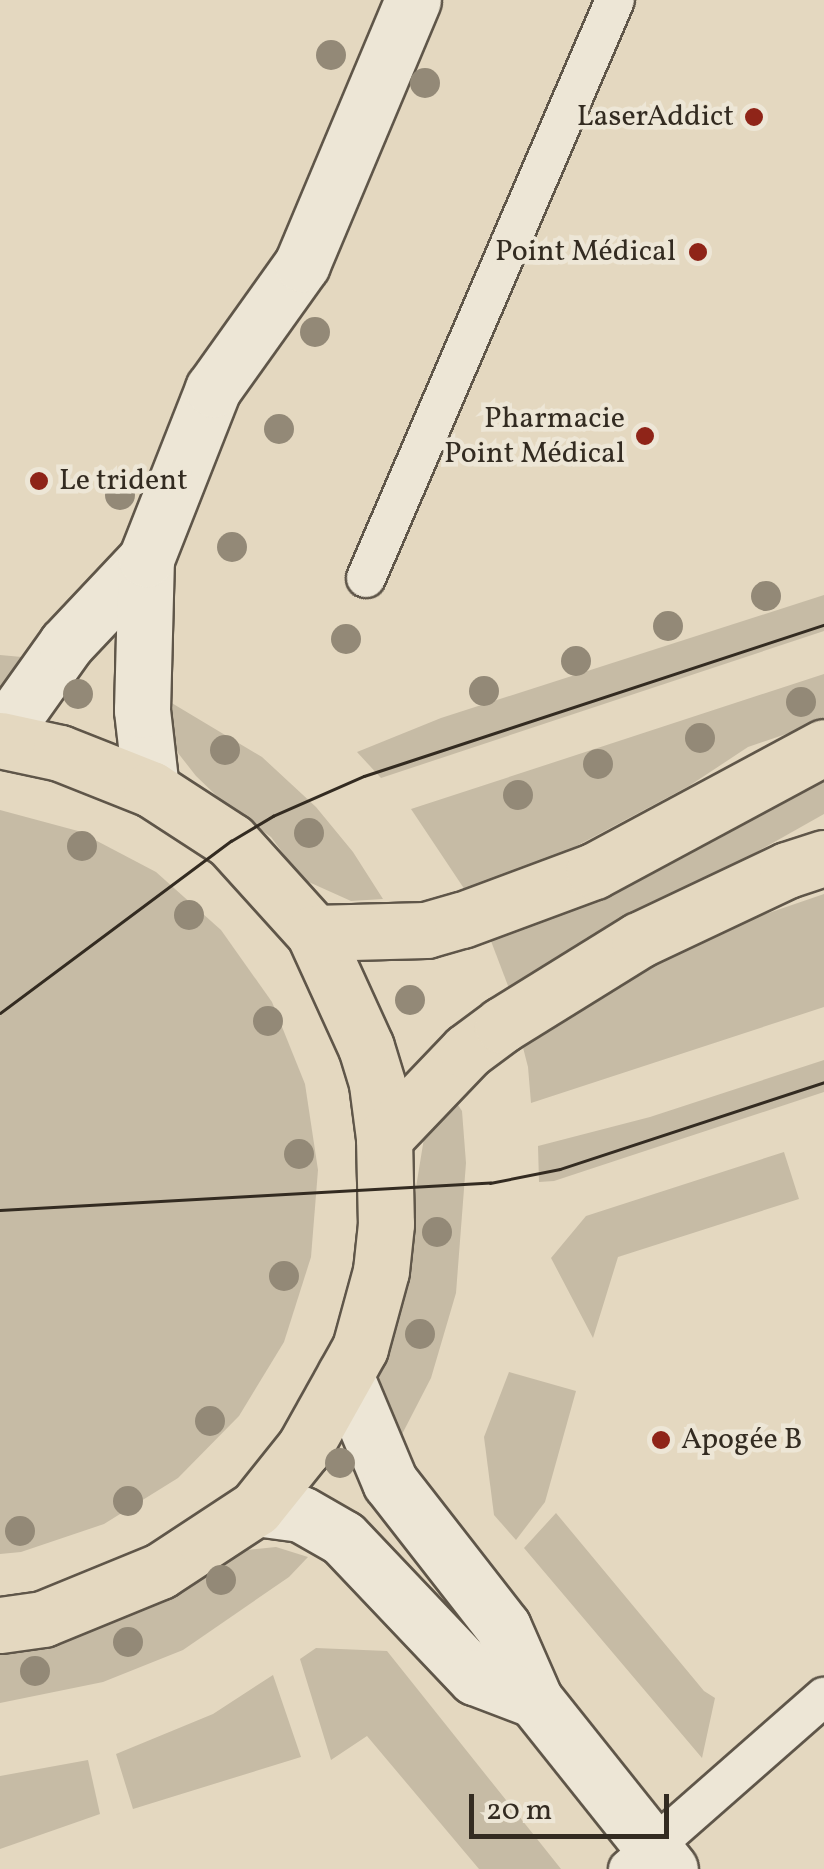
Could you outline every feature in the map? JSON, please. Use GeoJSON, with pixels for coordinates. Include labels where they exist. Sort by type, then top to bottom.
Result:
{"type":"FeatureCollection","features":[{"type":"Feature","properties":{"kind":"main road"},"geometry":{"type":"LineString","coordinates":[[0,739],[60,753],[151,789],[231,841],[314,934],[366,1047],[377,1084],[384,1138],[386,1224],[380,1271],[360,1348],[304,1448],[256,1508],[160,1571],[42,1618],[0,1625]]}},
{"type":"Feature","properties":{"kind":"main road"},"geometry":{"type":"LineString","coordinates":[[314,934],[426,930],[478,914],[594,871],[824,748]]}},
{"type":"Feature","properties":{"kind":"main road"},"geometry":{"type":"LineString","coordinates":[[384,1138],[467,1051],[502,1025],[639,940],[787,870],[824,858]]}},
{"type":"Feature","properties":{"kind":"street"},"geometry":{"type":"LineString","coordinates":[[151,789],[142,710],[146,559],[212,389],[302,264],[413,0]]}},
{"type":"Feature","properties":{"kind":"street"},"geometry":{"type":"LineString","coordinates":[[0,739],[66,644],[146,559]]}},
{"type":"Feature","properties":{"kind":"street"},"geometry":{"type":"LineString","coordinates":[[345,1375],[390,1482],[503,1627],[535,1700],[649,1861]]}},
{"type":"Feature","properties":{"kind":"street"},"geometry":{"type":"LineString","coordinates":[[256,1508],[301,1514],[343,1538],[475,1677],[535,1700]]}},
{"type":"Feature","properties":{"kind":"lane"},"geometry":{"type":"LineString","coordinates":[[366,578],[615,0]]}},
{"type":"Feature","properties":{"kind":"lane"},"geometry":{"type":"LineString","coordinates":[[649,1861],[824,1698]]}},
{"type":"Feature","properties":{"kind":"shaded area"},"geometry":{"type":"Polygon","coordinates":[[[824,595],[824,631],[381,778],[357,752],[441,718],[824,595]]]}},
{"type":"Feature","properties":{"kind":"shaded area"},"geometry":{"type":"Polygon","coordinates":[[[0,655],[22,657],[0,696],[0,655]]]}},
{"type":"Feature","properties":{"kind":"shaded area"},"geometry":{"type":"Polygon","coordinates":[[[824,674],[824,721],[748,747],[689,786],[554,858],[465,890],[411,809],[824,674]]]}},
{"type":"Feature","properties":{"kind":"shaded area"},"geometry":{"type":"Polygon","coordinates":[[[160,696],[262,757],[316,807],[353,852],[383,899],[351,901],[302,879],[271,837],[224,803],[178,753],[160,713],[160,696]]]}},
{"type":"Feature","properties":{"kind":"shaded area"},"geometry":{"type":"Polygon","coordinates":[[[824,776],[824,814],[510,991],[486,928],[824,776]]]}},
{"type":"Feature","properties":{"kind":"shaded area"},"geometry":{"type":"Polygon","coordinates":[[[0,810],[78,831],[156,872],[221,930],[272,1002],[305,1084],[318,1170],[311,1257],[284,1342],[239,1416],[178,1478],[104,1524],[21,1552],[0,1554],[0,810]]]}},
{"type":"Feature","properties":{"kind":"shaded area"},"geometry":{"type":"Polygon","coordinates":[[[824,894],[824,1007],[531,1103],[520,1036],[689,940],[824,894]]]}},
{"type":"Feature","properties":{"kind":"shaded area"},"geometry":{"type":"Polygon","coordinates":[[[824,1060],[824,1092],[554,1181],[539,1182],[538,1146],[650,1117],[824,1060]]]}},
{"type":"Feature","properties":{"kind":"shaded area"},"geometry":{"type":"Polygon","coordinates":[[[450,1093],[462,1111],[466,1163],[456,1293],[431,1378],[398,1442],[378,1408],[379,1354],[404,1261],[425,1132],[450,1093]]]}},
{"type":"Feature","properties":{"kind":"shaded area"},"geometry":{"type":"Polygon","coordinates":[[[784,1152],[799,1199],[618,1257],[593,1338],[551,1258],[586,1216],[784,1152]]]}},
{"type":"Feature","properties":{"kind":"shaded area"},"geometry":{"type":"Polygon","coordinates":[[[509,1372],[576,1391],[545,1502],[516,1540],[494,1515],[484,1437],[509,1372]]]}},
{"type":"Feature","properties":{"kind":"shaded area"},"geometry":{"type":"Polygon","coordinates":[[[556,1513],[704,1691],[715,1698],[702,1758],[524,1548],[556,1513]]]}},
{"type":"Feature","properties":{"kind":"shaded area"},"geometry":{"type":"Polygon","coordinates":[[[276,1547],[308,1557],[289,1577],[183,1650],[103,1682],[0,1703],[0,1642],[237,1551],[276,1547]]]}},
{"type":"Feature","properties":{"kind":"shaded area"},"geometry":{"type":"Polygon","coordinates":[[[316,1648],[387,1651],[561,1869],[479,1869],[367,1736],[331,1760],[300,1659],[316,1648]]]}},
{"type":"Feature","properties":{"kind":"shaded area"},"geometry":{"type":"Polygon","coordinates":[[[273,1675],[301,1757],[133,1809],[116,1754],[213,1714],[273,1675]]]}},
{"type":"Feature","properties":{"kind":"shaded area"},"geometry":{"type":"Polygon","coordinates":[[[88,1760],[100,1814],[0,1849],[0,1776],[88,1760]]]}},
{"type":"Feature","properties":{"kind":"tram line"},"geometry":{"type":"LineString","coordinates":[[0,1013],[231,841],[273,816],[364,776],[824,625]]}},
{"type":"Feature","properties":{"kind":"tram line"},"geometry":{"type":"LineString","coordinates":[[0,1210],[490,1183],[560,1169],[824,1082]]}},
{"type":"Feature","properties":{"kind":"place","name":"LaserAddict"},"geometry":{"type":"Point","coordinates":[754,117]}},
{"type":"Feature","properties":{"kind":"place","name":"Point Médical"},"geometry":{"type":"Point","coordinates":[698,252]}},
{"type":"Feature","properties":{"kind":"place","name":"Pharmacie Point Médical"},"geometry":{"type":"Point","coordinates":[645,436]}},
{"type":"Feature","properties":{"kind":"place","name":"Le trident"},"geometry":{"type":"Point","coordinates":[39,481]}},
{"type":"Feature","properties":{"kind":"place","name":"Apogée B"},"geometry":{"type":"Point","coordinates":[661,1440]}}]}
